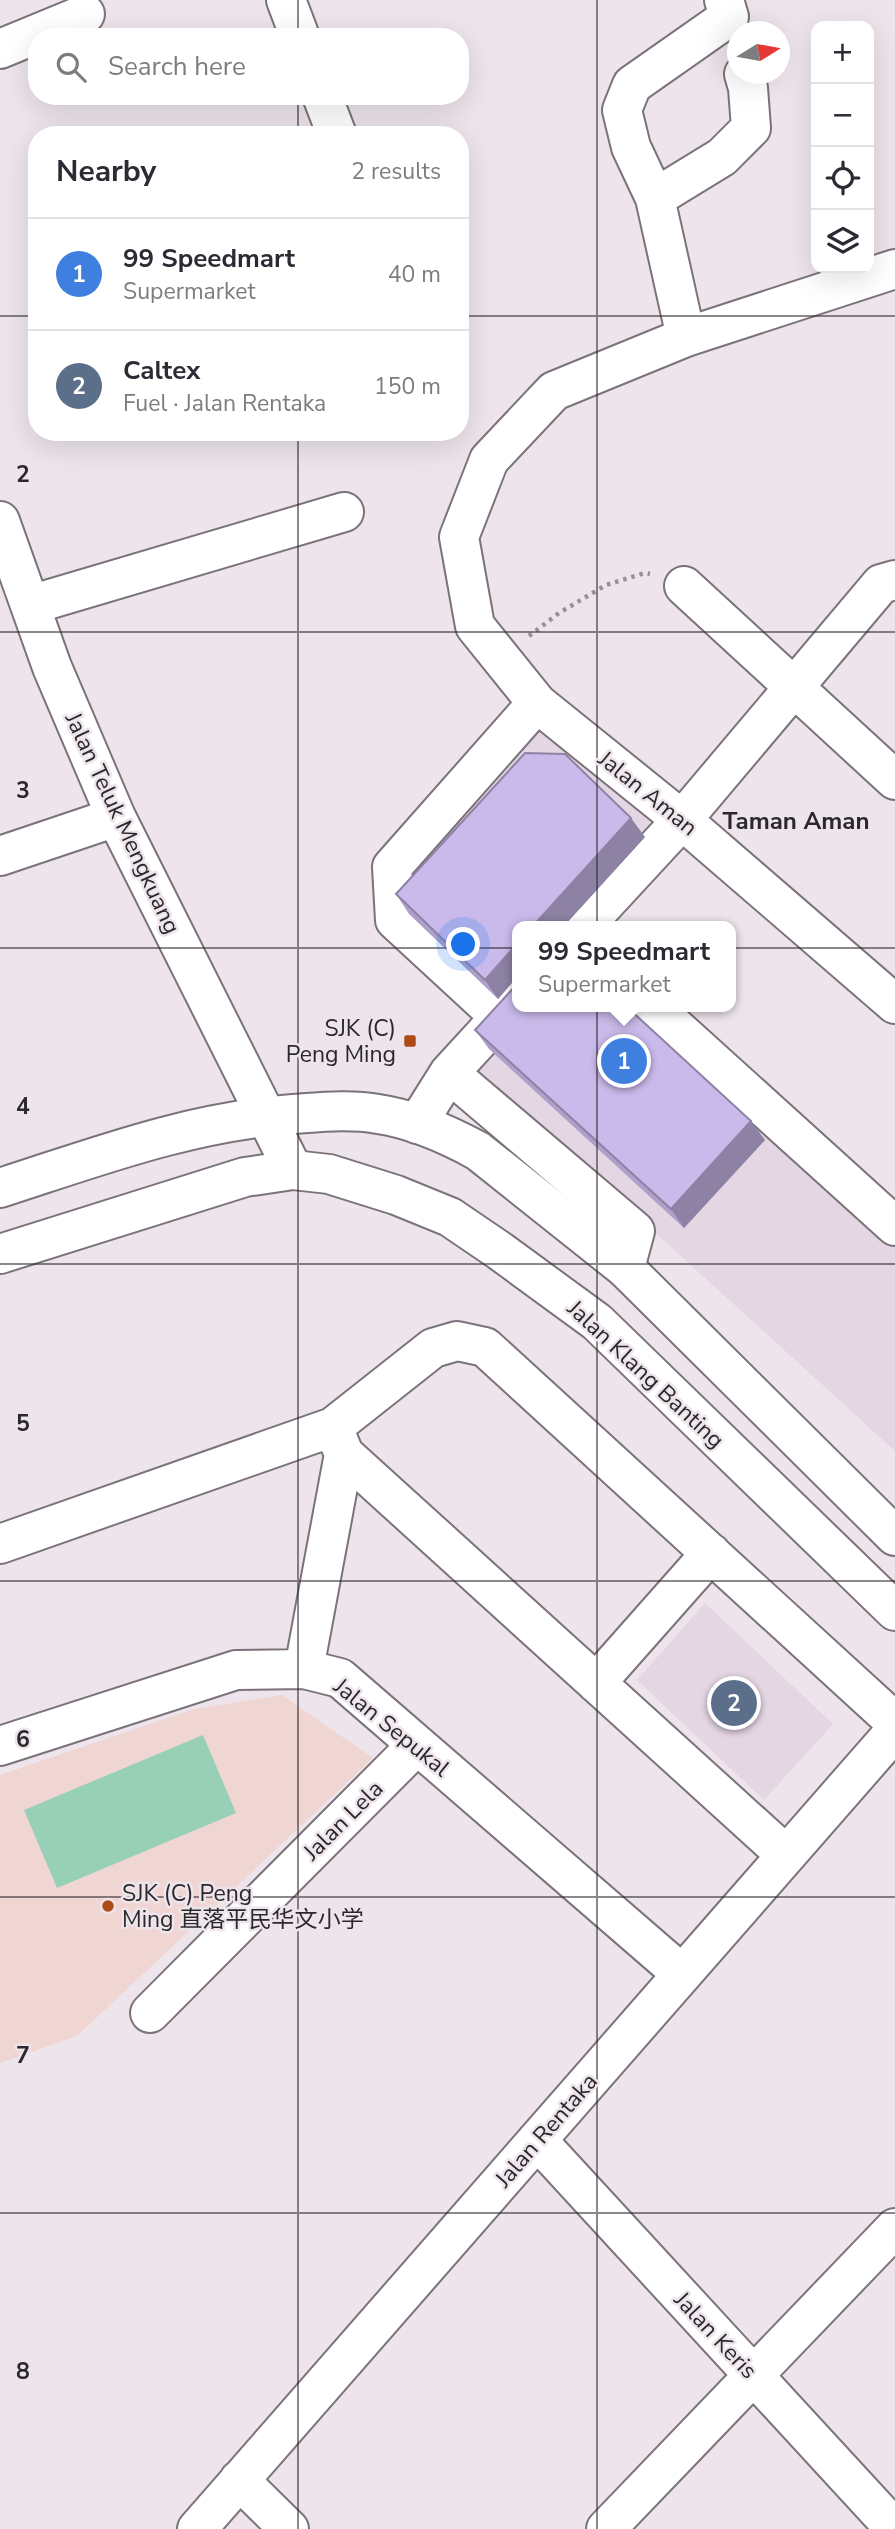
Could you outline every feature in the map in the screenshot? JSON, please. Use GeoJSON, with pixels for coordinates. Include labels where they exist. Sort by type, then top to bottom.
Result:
{"type":"FeatureCollection","features":[{"type":"Feature","properties":{"kind":"main road"},"geometry":{"type":"LineString","coordinates":[[286,0],[297,28]]}},
{"type":"Feature","properties":{"kind":"main road"},"geometry":{"type":"LineString","coordinates":[[51,28],[85,14]]}},
{"type":"Feature","properties":{"kind":"main road"},"geometry":{"type":"LineString","coordinates":[[727,24],[632,85],[622,110],[631,147],[655,198],[686,337],[895,269]]}},
{"type":"Feature","properties":{"kind":"main road"},"geometry":{"type":"LineString","coordinates":[[0,49],[28,37]]}},
{"type":"Feature","properties":{"kind":"main road"},"geometry":{"type":"LineString","coordinates":[[655,198],[722,157],[751,128],[747,84]]}},
{"type":"Feature","properties":{"kind":"main road"},"geometry":{"type":"LineString","coordinates":[[325,105],[334,126]]}},
{"type":"Feature","properties":{"kind":"main road","name":"Jalan Aman"},"geometry":{"type":"LineString","coordinates":[[686,337],[554,391],[489,460],[459,537],[475,626],[537,703],[682,820],[895,1004]]}},
{"type":"Feature","properties":{"kind":"main road"},"geometry":{"type":"LineString","coordinates":[[30,605],[344,512]]}},
{"type":"Feature","properties":{"kind":"main road","name":"Jalan Teluk Mengkuang"},"geometry":{"type":"LineString","coordinates":[[0,521],[52,667],[116,817],[293,1170]]}},
{"type":"Feature","properties":{"kind":"main road"},"geometry":{"type":"LineString","coordinates":[[589,921],[682,820],[881,584],[895,580]]}},
{"type":"Feature","properties":{"kind":"main road"},"geometry":{"type":"LineString","coordinates":[[684,586],[895,780]]}},
{"type":"Feature","properties":{"kind":"main road"},"geometry":{"type":"LineString","coordinates":[[417,1124],[449,1073],[509,1008],[395,920],[392,867],[537,703]]}},
{"type":"Feature","properties":{"kind":"main road"},"geometry":{"type":"LineString","coordinates":[[0,856],[116,817]]}},
{"type":"Feature","properties":{"kind":"main road"},"geometry":{"type":"LineString","coordinates":[[659,1012],[895,1226]]}},
{"type":"Feature","properties":{"kind":"main road"},"geometry":{"type":"LineString","coordinates":[[449,1073],[635,1231],[625,1268]]}},
{"type":"Feature","properties":{"kind":"main road"},"geometry":{"type":"LineString","coordinates":[[0,1188],[150,1139],[206,1125],[267,1116],[341,1110],[380,1114],[452,1136],[478,1151],[625,1268],[895,1536]]}},
{"type":"Feature","properties":{"kind":"main road","name":"Jalan Klang Banting"},"geometry":{"type":"LineString","coordinates":[[0,1254],[245,1177],[293,1170],[328,1174],[396,1195],[450,1217],[597,1322],[895,1611]]}},
{"type":"Feature","properties":{"kind":"main road"},"geometry":{"type":"LineString","coordinates":[[0,1544],[338,1441],[433,1348],[457,1341],[485,1347],[895,1723]]}},
{"type":"Feature","properties":{"kind":"main road"},"geometry":{"type":"LineString","coordinates":[[304,1669],[338,1441]]}},
{"type":"Feature","properties":{"kind":"main road"},"geometry":{"type":"LineString","coordinates":[[338,1441],[596,1683],[786,1855]]}},
{"type":"Feature","properties":{"kind":"main road"},"geometry":{"type":"LineString","coordinates":[[596,1683],[711,1553]]}},
{"type":"Feature","properties":{"kind":"main road","name":"Jalan Sepukal"},"geometry":{"type":"LineString","coordinates":[[0,1746],[236,1670],[304,1669],[340,1678],[682,1974]]}},
{"type":"Feature","properties":{"kind":"main road","name":"Jalan Rentaka"},"geometry":{"type":"LineString","coordinates":[[197,2529],[895,1731]]}},
{"type":"Feature","properties":{"kind":"main road","name":"Jalan Lela"},"geometry":{"type":"LineString","coordinates":[[150,2013],[417,1745]]}},
{"type":"Feature","properties":{"kind":"main road","name":"Jalan Keris"},"geometry":{"type":"LineString","coordinates":[[537,2140],[895,2529]]}},
{"type":"Feature","properties":{"kind":"main road"},"geometry":{"type":"LineString","coordinates":[[606,2529],[895,2228]]}},
{"type":"Feature","properties":{"kind":"main road"},"geometry":{"type":"LineString","coordinates":[[239,2480],[289,2529]]}},
{"type":"Feature","properties":{"kind":"path"},"geometry":{"type":"LineString","coordinates":[[501,658],[559,614],[606,584],[645,572],[684,586]]}},
{"type":"Feature","properties":{"kind":"shaded area"},"geometry":{"type":"Polygon","coordinates":[[[537,719],[665,821],[576,921],[512,921],[512,1012],[643,1012],[895,1241],[895,1451],[469,1063],[511,1017],[399,872],[537,719]]]}},
{"type":"Feature","properties":{"kind":"shaded area"},"geometry":{"type":"Polygon","coordinates":[[[705,1603],[833,1724],[764,1800],[637,1680],[705,1603]]]}},
{"type":"Feature","properties":{"kind":"shaded area","name":"SJK (C) Peng Ming 直落平民华文小学"},"geometry":{"type":"Polygon","coordinates":[[[282,1695],[373,1758],[77,2036],[0,2063],[0,1775],[194,1709],[282,1695]]]}},
{"type":"Feature","properties":{"kind":"green space"},"geometry":{"type":"Polygon","coordinates":[[[203,1735],[236,1813],[57,1888],[24,1810],[203,1735]]]}},
{"type":"Feature","properties":{"kind":"building"},"geometry":{"type":"Polygon","coordinates":[[[525,753],[565,754],[631,818],[538,921],[512,921],[512,950],[485,980],[396,894],[525,753]]]}},
{"type":"Feature","properties":{"kind":"building"},"geometry":{"type":"Polygon","coordinates":[[[512,989],[512,1012],[632,1012],[751,1121],[671,1209],[475,1030],[512,989]]]}},
{"type":"Feature","properties":{"kind":"place","name":"SJK (C) Peng Ming"},"geometry":{"type":"Point","coordinates":[410,1041]}},
{"type":"Feature","properties":{"kind":"place","name":"99 Speedmart"},"geometry":{"type":"Point","coordinates":[624,1061]}},
{"type":"Feature","properties":{"kind":"place","name":"Caltex"},"geometry":{"type":"Point","coordinates":[734,1703]}},
{"type":"Feature","properties":{"kind":"place","name":"SJK (C) Peng Ming 直落平民华文小学"},"geometry":{"type":"Point","coordinates":[108,1906]}},
{"type":"Feature","properties":{"kind":"district","name":"Taman Aman"},"geometry":{"type":"Point","coordinates":[796,821]}}]}
